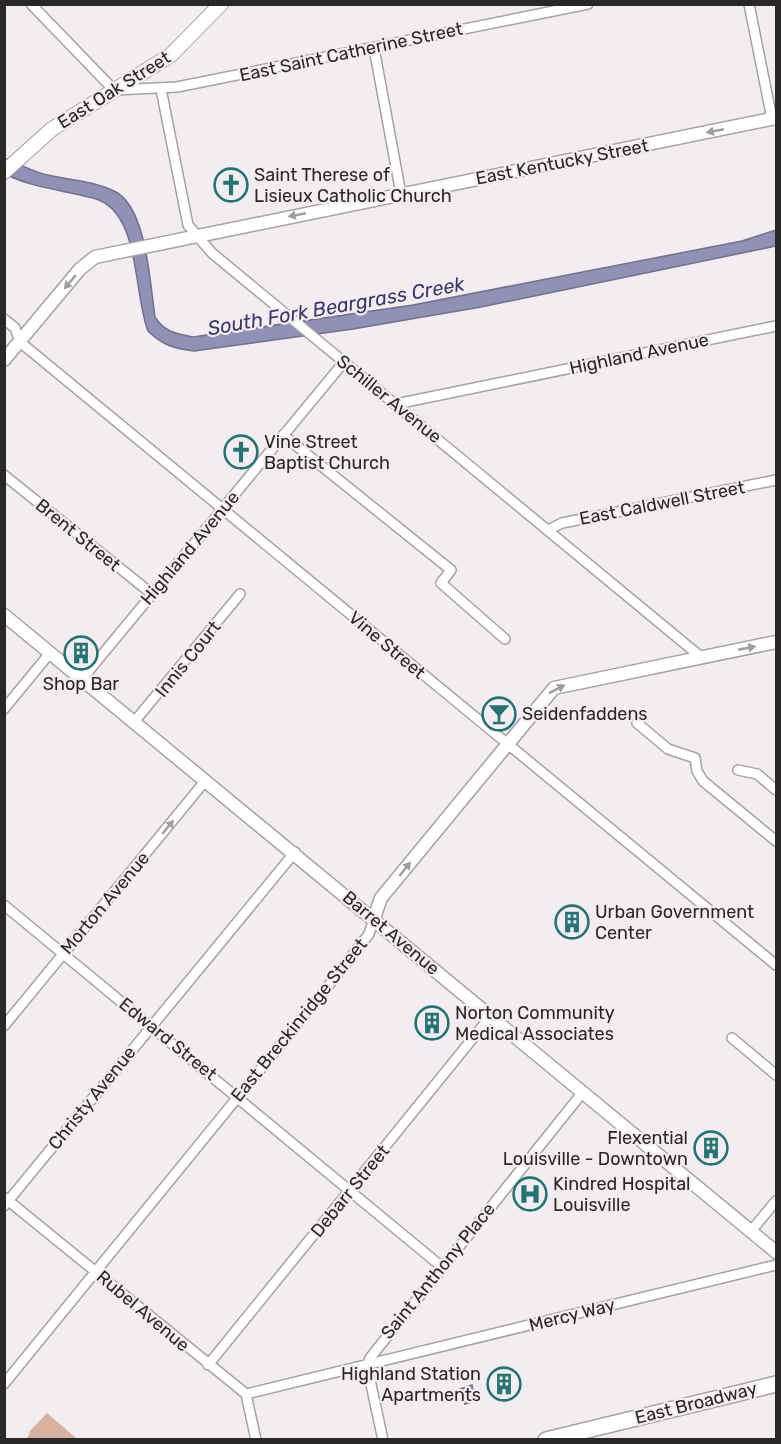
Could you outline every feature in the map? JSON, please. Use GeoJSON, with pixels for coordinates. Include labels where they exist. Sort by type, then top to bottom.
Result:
{"type":"FeatureCollection","features":[{"type":"Feature","properties":{"kind":"main road","name":"East Oak Street"},"geometry":{"type":"LineString","coordinates":[[4,172],[67,118],[171,54],[216,6]]}},
{"type":"Feature","properties":{"kind":"main road","name":"East Broadway"},"geometry":{"type":"LineString","coordinates":[[546,1440],[777,1384]]}},
{"type":"Feature","properties":{"kind":"street"},"geometry":{"type":"LineString","coordinates":[[31,4],[114,90]]}},
{"type":"Feature","properties":{"kind":"street","name":"East Saint Catherine Street"},"geometry":{"type":"LineString","coordinates":[[114,90],[161,89],[588,4]]}},
{"type":"Feature","properties":{"kind":"street"},"geometry":{"type":"LineString","coordinates":[[748,4],[774,119]]}},
{"type":"Feature","properties":{"kind":"street"},"geometry":{"type":"LineString","coordinates":[[374,48],[401,194]]}},
{"type":"Feature","properties":{"kind":"street","name":"Schiller Avenue"},"geometry":{"type":"LineString","coordinates":[[161,89],[188,225],[212,253],[701,657]]}},
{"type":"Feature","properties":{"kind":"street","name":"East Kentucky Street"},"geometry":{"type":"LineString","coordinates":[[4,360],[85,264],[95,257],[774,119]]}},
{"type":"Feature","properties":{"kind":"street","name":"Vine Street"},"geometry":{"type":"LineString","coordinates":[[4,319],[15,328],[20,342],[776,964]]}},
{"type":"Feature","properties":{"kind":"street","name":"Highland Avenue"},"geometry":{"type":"LineString","coordinates":[[396,404],[777,326]]}},
{"type":"Feature","properties":{"kind":"street","name":"Highland Avenue"},"geometry":{"type":"LineString","coordinates":[[82,679],[344,362]]}},
{"type":"Feature","properties":{"kind":"street"},"geometry":{"type":"LineString","coordinates":[[283,435],[451,570],[441,583],[505,639]]}},
{"type":"Feature","properties":{"kind":"street","name":"Brent Street"},"geometry":{"type":"LineString","coordinates":[[4,475],[152,594]]}},
{"type":"Feature","properties":{"kind":"street","name":"East Caldwell Street"},"geometry":{"type":"LineString","coordinates":[[548,530],[562,523],[777,480]]}},
{"type":"Feature","properties":{"kind":"street","name":"Innis Court"},"geometry":{"type":"LineString","coordinates":[[134,723],[240,594]]}},
{"type":"Feature","properties":{"kind":"street","name":"Barret Avenue"},"geometry":{"type":"LineString","coordinates":[[4,615],[777,1252]]}},
{"type":"Feature","properties":{"kind":"street","name":"East Breckinridge Street"},"geometry":{"type":"LineString","coordinates":[[4,1384],[369,934],[381,898],[554,688],[777,642]]}},
{"type":"Feature","properties":{"kind":"street"},"geometry":{"type":"LineString","coordinates":[[4,709],[50,653]]}},
{"type":"Feature","properties":{"kind":"street"},"geometry":{"type":"LineString","coordinates":[[637,723],[668,749],[695,758],[697,771],[703,781],[777,841]]}},
{"type":"Feature","properties":{"kind":"street"},"geometry":{"type":"LineString","coordinates":[[738,770],[757,774],[777,790]]}},
{"type":"Feature","properties":{"kind":"street","name":"Morton Avenue"},"geometry":{"type":"LineString","coordinates":[[4,1026],[206,780]]}},
{"type":"Feature","properties":{"kind":"street","name":"Christy Avenue"},"geometry":{"type":"LineString","coordinates":[[6,1201],[294,852]]}},
{"type":"Feature","properties":{"kind":"street","name":"Edward Street"},"geometry":{"type":"LineString","coordinates":[[4,904],[442,1267]]}},
{"type":"Feature","properties":{"kind":"street","name":"Debarr Street"},"geometry":{"type":"LineString","coordinates":[[208,1365],[490,1017]]}},
{"type":"Feature","properties":{"kind":"street"},"geometry":{"type":"LineString","coordinates":[[732,1038],[777,1075]]}},
{"type":"Feature","properties":{"kind":"street","name":"Saint Anthony Place"},"geometry":{"type":"LineString","coordinates":[[367,1366],[378,1346],[583,1092]]}},
{"type":"Feature","properties":{"kind":"street","name":"Rubel Avenue"},"geometry":{"type":"LineString","coordinates":[[6,1201],[246,1394]]}},
{"type":"Feature","properties":{"kind":"street"},"geometry":{"type":"LineString","coordinates":[[752,1231],[777,1201]]}},
{"type":"Feature","properties":{"kind":"street","name":"Mercy Way"},"geometry":{"type":"LineString","coordinates":[[246,1394],[777,1265]]}},
{"type":"Feature","properties":{"kind":"street"},"geometry":{"type":"LineString","coordinates":[[367,1366],[383,1440]]}},
{"type":"Feature","properties":{"kind":"street"},"geometry":{"type":"LineString","coordinates":[[246,1394],[256,1440]]}},
{"type":"Feature","properties":{"kind":"shaded area"},"geometry":{"type":"Polygon","coordinates":[[[47,1413],[76,1438],[26,1439],[29,1432],[47,1413]]]}},
{"type":"Feature","properties":{"kind":"water","name":"South Fork Beargrass Creek"},"geometry":{"type":"Polygon","coordinates":[[[4,158],[43,174],[106,187],[125,199],[134,213],[145,248],[155,317],[167,329],[193,337],[413,305],[742,241],[776,230],[776,246],[481,307],[353,329],[194,351],[169,346],[148,331],[128,235],[120,219],[109,206],[93,198],[37,186],[5,174],[4,158]]]}},
{"type":"Feature","properties":{"kind":"water"},"geometry":{"type":"Polygon","coordinates":[[[472,1385],[475,1401],[465,1404],[460,1389],[472,1385]]]}},
{"type":"Feature","properties":{"kind":"place","name":"Saint Therese of Lisieux Catholic Church"},"geometry":{"type":"Point","coordinates":[231,185]}},
{"type":"Feature","properties":{"kind":"place","name":"Vine Street Baptist Church"},"geometry":{"type":"Point","coordinates":[241,452]}},
{"type":"Feature","properties":{"kind":"place","name":"Shop Bar"},"geometry":{"type":"Point","coordinates":[81,653]}},
{"type":"Feature","properties":{"kind":"place","name":"Seidenfaddens"},"geometry":{"type":"Point","coordinates":[499,714]}},
{"type":"Feature","properties":{"kind":"place","name":"Urban Government Center"},"geometry":{"type":"Point","coordinates":[572,922]}},
{"type":"Feature","properties":{"kind":"place","name":"Norton Community Medical Associates"},"geometry":{"type":"Point","coordinates":[432,1023]}},
{"type":"Feature","properties":{"kind":"place","name":"Flexential Louisville - Downtown"},"geometry":{"type":"Point","coordinates":[711,1148]}},
{"type":"Feature","properties":{"kind":"place","name":"Kindred Hospital Louisville"},"geometry":{"type":"Point","coordinates":[530,1194]}},
{"type":"Feature","properties":{"kind":"place","name":"Highland Station Apartments"},"geometry":{"type":"Point","coordinates":[504,1384]}}]}
